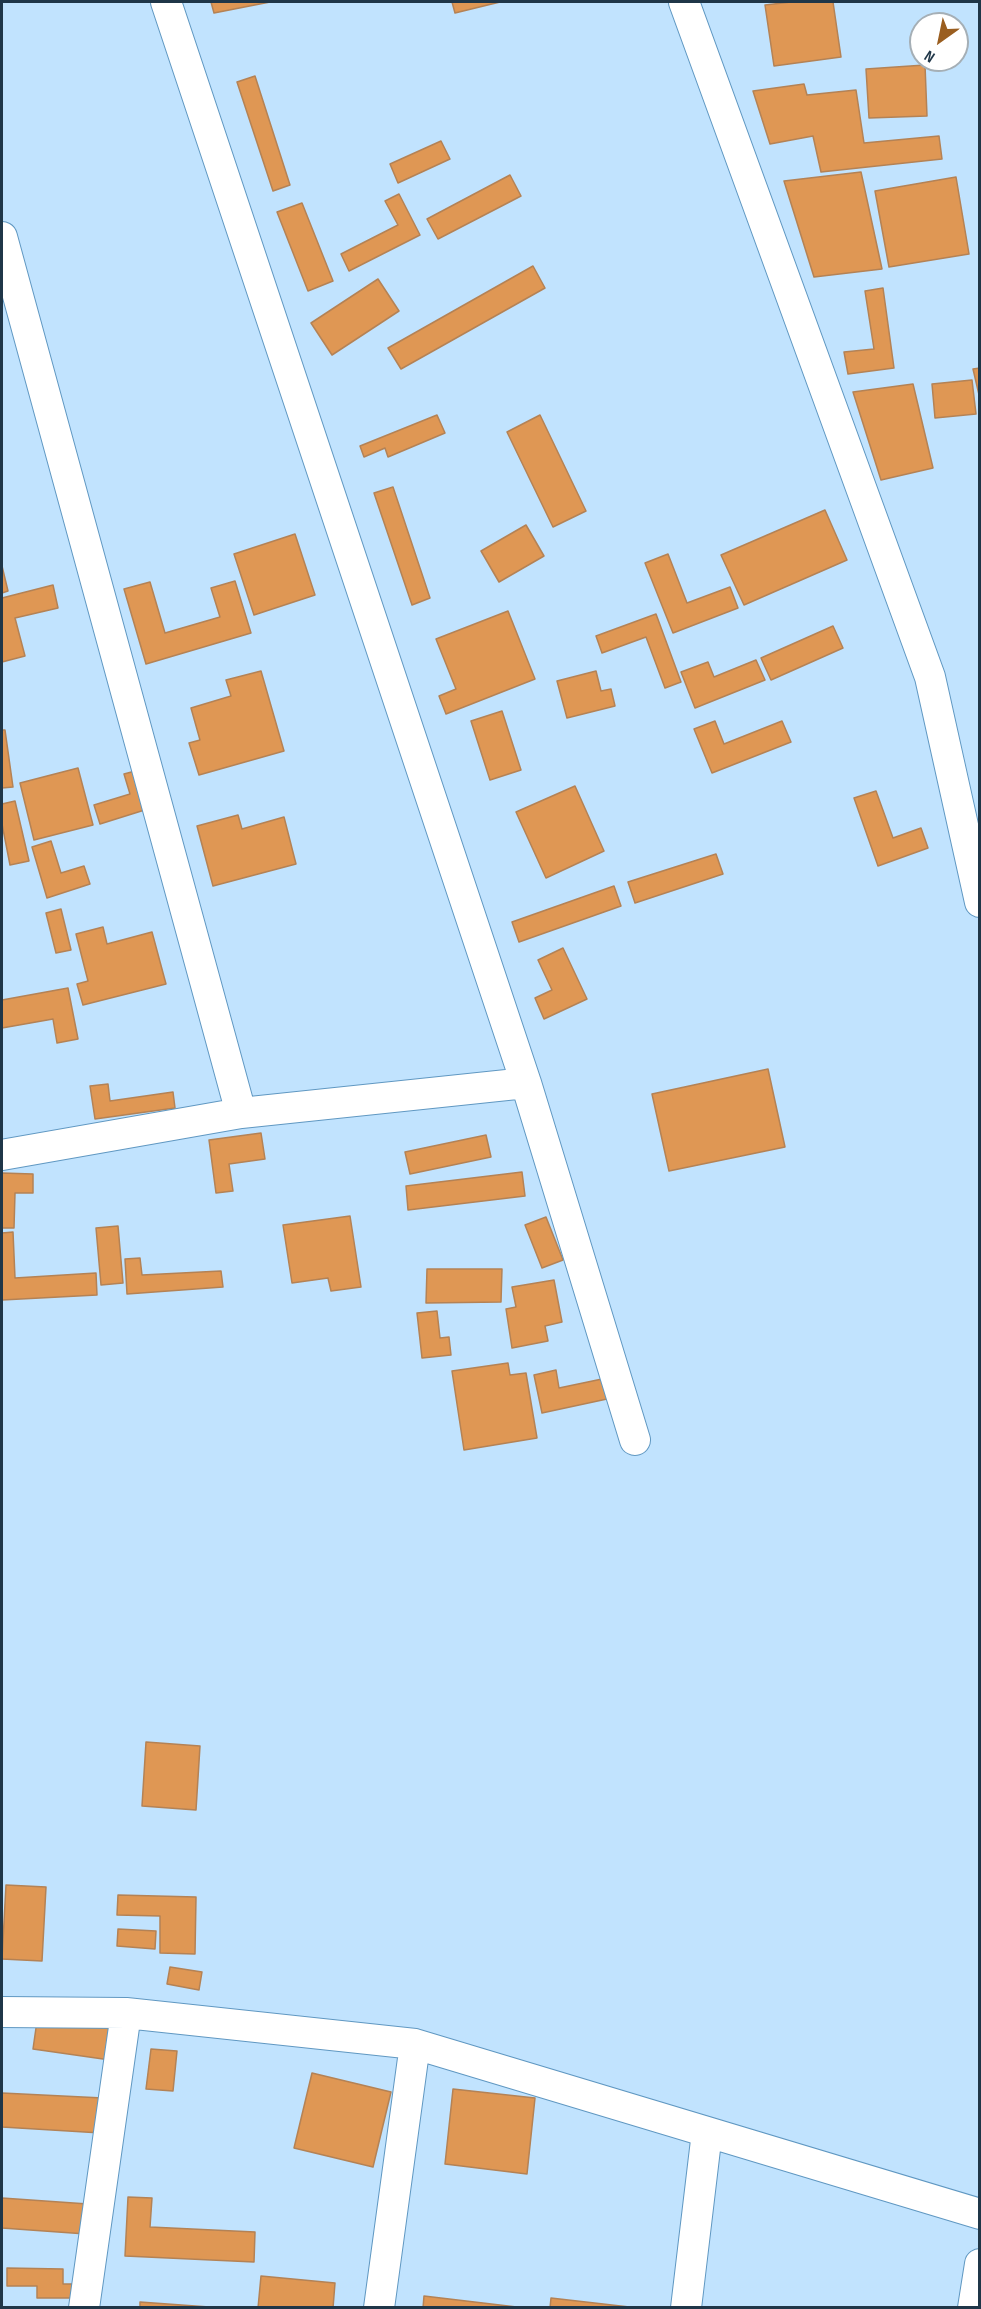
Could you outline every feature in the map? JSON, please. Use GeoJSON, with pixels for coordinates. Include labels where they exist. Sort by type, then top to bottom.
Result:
{"type":"FeatureCollection","features":[{"type":"Feature","properties":{"kind":"street"},"geometry":{"type":"LineString","coordinates":[[166,2],[526,1083],[635,1440]]}},
{"type":"Feature","properties":{"kind":"street"},"geometry":{"type":"LineString","coordinates":[[684,2],[930,678],[980,902]]}},
{"type":"Feature","properties":{"kind":"street"},"geometry":{"type":"LineString","coordinates":[[2,237],[241,1113]]}},
{"type":"Feature","properties":{"kind":"street"},"geometry":{"type":"LineString","coordinates":[[2,1155],[241,1113],[526,1083]]}},
{"type":"Feature","properties":{"kind":"street"},"geometry":{"type":"LineString","coordinates":[[2,2012],[126,2013],[415,2044],[980,2214]]}},
{"type":"Feature","properties":{"kind":"street"},"geometry":{"type":"LineString","coordinates":[[84,2307],[126,2013]]}},
{"type":"Feature","properties":{"kind":"street"},"geometry":{"type":"LineString","coordinates":[[379,2307],[415,2044]]}},
{"type":"Feature","properties":{"kind":"street"},"geometry":{"type":"LineString","coordinates":[[686,2307],[707,2132]]}},
{"type":"Feature","properties":{"kind":"street"},"geometry":{"type":"LineString","coordinates":[[973,2307],[980,2264]]}},
{"type":"Feature","properties":{"kind":"building"},"geometry":{"type":"Polygon","coordinates":[[[211,2],[270,2],[214,13],[211,2]]]}},
{"type":"Feature","properties":{"kind":"building"},"geometry":{"type":"Polygon","coordinates":[[[452,2],[500,2],[455,13],[452,2]]]}},
{"type":"Feature","properties":{"kind":"building"},"geometry":{"type":"Polygon","coordinates":[[[791,2],[833,2],[841,57],[774,66],[765,5],[791,2]]]}},
{"type":"Feature","properties":{"kind":"building"},"geometry":{"type":"Polygon","coordinates":[[[909,66],[909,72],[925,72],[927,116],[869,118],[866,69],[909,66]]]}},
{"type":"Feature","properties":{"kind":"building"},"geometry":{"type":"Polygon","coordinates":[[[255,76],[290,185],[273,191],[237,82],[255,76]]]}},
{"type":"Feature","properties":{"kind":"building"},"geometry":{"type":"Polygon","coordinates":[[[804,84],[807,95],[856,90],[864,143],[939,136],[942,159],[821,172],[813,136],[770,144],[753,91],[804,84]]]}},
{"type":"Feature","properties":{"kind":"building"},"geometry":{"type":"Polygon","coordinates":[[[441,141],[450,159],[398,183],[390,164],[441,141]]]}},
{"type":"Feature","properties":{"kind":"building"},"geometry":{"type":"Polygon","coordinates":[[[861,172],[882,269],[814,277],[784,181],[861,172]]]}},
{"type":"Feature","properties":{"kind":"building"},"geometry":{"type":"Polygon","coordinates":[[[510,175],[521,196],[438,239],[427,219],[510,175]]]}},
{"type":"Feature","properties":{"kind":"building"},"geometry":{"type":"Polygon","coordinates":[[[956,177],[969,254],[889,267],[875,191],[956,177]]]}},
{"type":"Feature","properties":{"kind":"building"},"geometry":{"type":"Polygon","coordinates":[[[399,194],[420,235],[349,271],[341,254],[398,225],[385,201],[399,194]]]}},
{"type":"Feature","properties":{"kind":"building"},"geometry":{"type":"Polygon","coordinates":[[[302,203],[333,281],[308,291],[277,212],[302,203]]]}},
{"type":"Feature","properties":{"kind":"building"},"geometry":{"type":"Polygon","coordinates":[[[533,266],[545,288],[401,369],[388,348],[533,266]]]}},
{"type":"Feature","properties":{"kind":"building"},"geometry":{"type":"Polygon","coordinates":[[[378,279],[399,311],[332,355],[311,323],[378,279]]]}},
{"type":"Feature","properties":{"kind":"building"},"geometry":{"type":"Polygon","coordinates":[[[883,288],[894,368],[848,374],[844,352],[874,349],[865,291],[883,288]]]}},
{"type":"Feature","properties":{"kind":"building"},"geometry":{"type":"Polygon","coordinates":[[[980,368],[980,399],[973,369],[980,368]]]}},
{"type":"Feature","properties":{"kind":"building"},"geometry":{"type":"Polygon","coordinates":[[[972,380],[976,414],[935,418],[932,384],[972,380]]]}},
{"type":"Feature","properties":{"kind":"building"},"geometry":{"type":"Polygon","coordinates":[[[913,384],[933,468],[881,480],[853,392],[913,384]]]}},
{"type":"Feature","properties":{"kind":"building"},"geometry":{"type":"Polygon","coordinates":[[[437,415],[445,433],[388,457],[385,448],[364,457],[360,446],[437,415]]]}},
{"type":"Feature","properties":{"kind":"building"},"geometry":{"type":"Polygon","coordinates":[[[540,415],[586,511],[553,527],[507,432],[540,415]]]}},
{"type":"Feature","properties":{"kind":"building"},"geometry":{"type":"Polygon","coordinates":[[[393,487],[430,598],[412,605],[374,493],[393,487]]]}},
{"type":"Feature","properties":{"kind":"building"},"geometry":{"type":"Polygon","coordinates":[[[825,510],[847,560],[744,605],[721,555],[825,510]]]}},
{"type":"Feature","properties":{"kind":"building"},"geometry":{"type":"Polygon","coordinates":[[[526,525],[544,556],[499,582],[481,551],[526,525]]]}},
{"type":"Feature","properties":{"kind":"building"},"geometry":{"type":"Polygon","coordinates":[[[295,534],[315,595],[254,615],[234,554],[295,534]]]}},
{"type":"Feature","properties":{"kind":"building"},"geometry":{"type":"Polygon","coordinates":[[[668,554],[687,603],[730,587],[738,608],[673,633],[645,563],[668,554]]]}},
{"type":"Feature","properties":{"kind":"building"},"geometry":{"type":"Polygon","coordinates":[[[2,566],[8,591],[2,593],[2,566]]]}},
{"type":"Feature","properties":{"kind":"building"},"geometry":{"type":"Polygon","coordinates":[[[235,581],[251,633],[146,664],[124,589],[150,582],[165,633],[220,617],[211,588],[235,581]]]}},
{"type":"Feature","properties":{"kind":"building"},"geometry":{"type":"Polygon","coordinates":[[[53,585],[58,608],[15,618],[25,656],[2,662],[2,598],[53,585]]]}},
{"type":"Feature","properties":{"kind":"building"},"geometry":{"type":"Polygon","coordinates":[[[508,611],[535,679],[446,714],[439,696],[456,689],[436,639],[508,611]]]}},
{"type":"Feature","properties":{"kind":"building"},"geometry":{"type":"Polygon","coordinates":[[[656,614],[681,682],[665,688],[646,637],[602,653],[596,636],[656,614]]]}},
{"type":"Feature","properties":{"kind":"building"},"geometry":{"type":"Polygon","coordinates":[[[833,626],[843,648],[771,680],[761,658],[833,626]]]}},
{"type":"Feature","properties":{"kind":"building"},"geometry":{"type":"Polygon","coordinates":[[[756,660],[765,680],[695,708],[681,672],[708,662],[714,677],[756,660]]]}},
{"type":"Feature","properties":{"kind":"building"},"geometry":{"type":"Polygon","coordinates":[[[261,671],[284,751],[199,775],[189,743],[200,740],[191,708],[231,696],[226,680],[261,671]]]}},
{"type":"Feature","properties":{"kind":"building"},"geometry":{"type":"Polygon","coordinates":[[[596,671],[601,691],[611,689],[615,706],[567,718],[557,681],[596,671]]]}},
{"type":"Feature","properties":{"kind":"building"},"geometry":{"type":"Polygon","coordinates":[[[502,711],[521,770],[490,780],[471,721],[502,711]]]}},
{"type":"Feature","properties":{"kind":"building"},"geometry":{"type":"Polygon","coordinates":[[[715,721],[724,744],[782,721],[791,742],[712,773],[694,729],[715,721]]]}},
{"type":"Feature","properties":{"kind":"building"},"geometry":{"type":"Polygon","coordinates":[[[2,730],[5,730],[13,787],[2,788],[2,730]]]}},
{"type":"Feature","properties":{"kind":"building"},"geometry":{"type":"Polygon","coordinates":[[[78,768],[93,825],[34,840],[20,783],[78,768]]]}},
{"type":"Feature","properties":{"kind":"building"},"geometry":{"type":"Polygon","coordinates":[[[139,770],[151,808],[100,824],[94,805],[130,794],[124,774],[139,770]]]}},
{"type":"Feature","properties":{"kind":"building"},"geometry":{"type":"Polygon","coordinates":[[[575,786],[604,851],[546,878],[516,812],[575,786]]]}},
{"type":"Feature","properties":{"kind":"building"},"geometry":{"type":"Polygon","coordinates":[[[876,791],[893,838],[921,828],[928,848],[878,866],[854,798],[876,791]]]}},
{"type":"Feature","properties":{"kind":"building"},"geometry":{"type":"Polygon","coordinates":[[[15,801],[29,861],[10,865],[2,824],[2,804],[15,801]]]}},
{"type":"Feature","properties":{"kind":"building"},"geometry":{"type":"Polygon","coordinates":[[[238,815],[242,829],[284,817],[296,864],[213,886],[197,826],[238,815]]]}},
{"type":"Feature","properties":{"kind":"building"},"geometry":{"type":"Polygon","coordinates":[[[51,841],[61,873],[84,866],[90,884],[47,898],[32,847],[51,841]]]}},
{"type":"Feature","properties":{"kind":"building"},"geometry":{"type":"Polygon","coordinates":[[[716,854],[723,874],[635,903],[628,882],[716,854]]]}},
{"type":"Feature","properties":{"kind":"building"},"geometry":{"type":"Polygon","coordinates":[[[614,886],[621,906],[519,942],[512,922],[614,886]]]}},
{"type":"Feature","properties":{"kind":"building"},"geometry":{"type":"Polygon","coordinates":[[[61,909],[71,950],[56,953],[46,913],[61,909]]]}},
{"type":"Feature","properties":{"kind":"building"},"geometry":{"type":"Polygon","coordinates":[[[103,927],[107,944],[152,932],[166,984],[83,1005],[77,984],[88,981],[76,934],[103,927]]]}},
{"type":"Feature","properties":{"kind":"building"},"geometry":{"type":"Polygon","coordinates":[[[563,948],[587,999],[544,1019],[535,998],[552,990],[538,960],[563,948]]]}},
{"type":"Feature","properties":{"kind":"building"},"geometry":{"type":"Polygon","coordinates":[[[68,988],[78,1039],[57,1043],[53,1019],[2,1028],[2,1000],[68,988]]]}},
{"type":"Feature","properties":{"kind":"building"},"geometry":{"type":"Polygon","coordinates":[[[768,1069],[785,1147],[669,1171],[652,1094],[768,1069]]]}},
{"type":"Feature","properties":{"kind":"building"},"geometry":{"type":"Polygon","coordinates":[[[108,1084],[110,1101],[173,1092],[175,1108],[95,1119],[90,1086],[108,1084]]]}},
{"type":"Feature","properties":{"kind":"building"},"geometry":{"type":"Polygon","coordinates":[[[261,1133],[265,1159],[229,1164],[233,1191],[216,1193],[209,1140],[261,1133]]]}},
{"type":"Feature","properties":{"kind":"building"},"geometry":{"type":"Polygon","coordinates":[[[486,1135],[491,1157],[410,1174],[405,1152],[486,1135]]]}},
{"type":"Feature","properties":{"kind":"building"},"geometry":{"type":"Polygon","coordinates":[[[522,1172],[525,1196],[408,1210],[406,1186],[522,1172]]]}},
{"type":"Feature","properties":{"kind":"building"},"geometry":{"type":"Polygon","coordinates":[[[2,1173],[33,1174],[33,1193],[15,1193],[14,1228],[2,1228],[2,1173]]]}},
{"type":"Feature","properties":{"kind":"building"},"geometry":{"type":"Polygon","coordinates":[[[350,1216],[361,1287],[331,1291],[328,1278],[292,1283],[283,1225],[350,1216]]]}},
{"type":"Feature","properties":{"kind":"building"},"geometry":{"type":"Polygon","coordinates":[[[546,1217],[563,1260],[542,1268],[525,1225],[546,1217]]]}},
{"type":"Feature","properties":{"kind":"building"},"geometry":{"type":"Polygon","coordinates":[[[118,1226],[123,1283],[101,1285],[96,1228],[118,1226]]]}},
{"type":"Feature","properties":{"kind":"building"},"geometry":{"type":"Polygon","coordinates":[[[13,1232],[15,1278],[96,1273],[97,1295],[2,1300],[2,1233],[13,1232]]]}},
{"type":"Feature","properties":{"kind":"building"},"geometry":{"type":"Polygon","coordinates":[[[140,1258],[142,1275],[221,1271],[223,1287],[127,1294],[125,1259],[140,1258]]]}},
{"type":"Feature","properties":{"kind":"building"},"geometry":{"type":"Polygon","coordinates":[[[427,1269],[502,1269],[501,1302],[426,1303],[427,1269]]]}},
{"type":"Feature","properties":{"kind":"building"},"geometry":{"type":"Polygon","coordinates":[[[554,1280],[562,1322],[545,1326],[548,1341],[512,1348],[506,1309],[516,1307],[512,1287],[554,1280]]]}},
{"type":"Feature","properties":{"kind":"building"},"geometry":{"type":"Polygon","coordinates":[[[437,1311],[440,1338],[449,1337],[451,1355],[422,1358],[417,1313],[437,1311]]]}},
{"type":"Feature","properties":{"kind":"building"},"geometry":{"type":"Polygon","coordinates":[[[508,1363],[510,1375],[526,1373],[537,1438],[464,1450],[452,1371],[508,1363]]]}},
{"type":"Feature","properties":{"kind":"building"},"geometry":{"type":"Polygon","coordinates":[[[556,1370],[559,1388],[602,1379],[607,1399],[542,1413],[534,1375],[556,1370]]]}},
{"type":"Feature","properties":{"kind":"building"},"geometry":{"type":"Polygon","coordinates":[[[146,1742],[200,1746],[196,1810],[142,1806],[146,1742]]]}},
{"type":"Feature","properties":{"kind":"building"},"geometry":{"type":"Polygon","coordinates":[[[6,1885],[46,1887],[42,1961],[2,1959],[6,1885]]]}},
{"type":"Feature","properties":{"kind":"building"},"geometry":{"type":"Polygon","coordinates":[[[118,1895],[196,1897],[195,1954],[160,1953],[160,1916],[117,1915],[118,1895]]]}},
{"type":"Feature","properties":{"kind":"building"},"geometry":{"type":"Polygon","coordinates":[[[118,1929],[156,1931],[155,1949],[117,1946],[118,1929]]]}},
{"type":"Feature","properties":{"kind":"building"},"geometry":{"type":"Polygon","coordinates":[[[170,1967],[202,1972],[199,1990],[167,1984],[170,1967]]]}},
{"type":"Feature","properties":{"kind":"building"},"geometry":{"type":"Polygon","coordinates":[[[38,2014],[115,2025],[110,2060],[33,2049],[38,2014]]]}},
{"type":"Feature","properties":{"kind":"building"},"geometry":{"type":"Polygon","coordinates":[[[151,2049],[177,2051],[173,2091],[146,2089],[151,2049]]]}},
{"type":"Feature","properties":{"kind":"building"},"geometry":{"type":"Polygon","coordinates":[[[312,2073],[391,2092],[373,2167],[294,2148],[312,2073]]]}},
{"type":"Feature","properties":{"kind":"building"},"geometry":{"type":"Polygon","coordinates":[[[453,2089],[535,2098],[527,2174],[445,2164],[453,2089]]]}},
{"type":"Feature","properties":{"kind":"building"},"geometry":{"type":"Polygon","coordinates":[[[2,2093],[103,2098],[101,2133],[2,2127],[2,2093]]]}},
{"type":"Feature","properties":{"kind":"building"},"geometry":{"type":"Polygon","coordinates":[[[128,2197],[152,2198],[150,2227],[255,2232],[254,2262],[125,2256],[128,2197]]]}},
{"type":"Feature","properties":{"kind":"building"},"geometry":{"type":"Polygon","coordinates":[[[2,2198],[88,2204],[86,2234],[2,2228],[2,2198]]]}},
{"type":"Feature","properties":{"kind":"building"},"geometry":{"type":"Polygon","coordinates":[[[7,2268],[63,2269],[63,2284],[76,2284],[76,2298],[37,2298],[37,2286],[7,2286],[7,2268]]]}},
{"type":"Feature","properties":{"kind":"building"},"geometry":{"type":"Polygon","coordinates":[[[261,2276],[335,2283],[333,2308],[258,2308],[261,2276]]]}},
{"type":"Feature","properties":{"kind":"building"},"geometry":{"type":"Polygon","coordinates":[[[424,2296],[525,2308],[423,2308],[424,2296]]]}},
{"type":"Feature","properties":{"kind":"building"},"geometry":{"type":"Polygon","coordinates":[[[551,2298],[638,2308],[550,2308],[551,2298]]]}},
{"type":"Feature","properties":{"kind":"building"},"geometry":{"type":"Polygon","coordinates":[[[140,2302],[223,2308],[140,2308],[140,2302]]]}}]}
